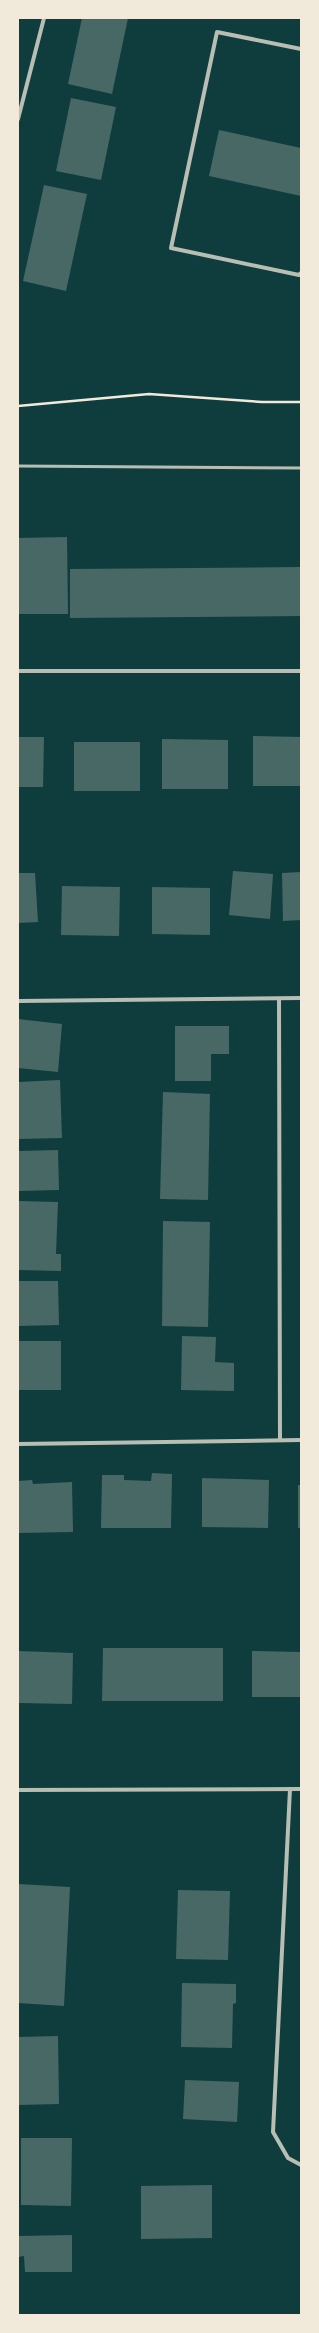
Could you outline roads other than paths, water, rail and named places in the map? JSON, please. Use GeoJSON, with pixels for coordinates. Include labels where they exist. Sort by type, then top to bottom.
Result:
{"type":"FeatureCollection","features":[{"type":"Feature","properties":{"kind":"street"},"geometry":{"type":"LineString","coordinates":[[18,119],[44,18]]}},
{"type":"Feature","properties":{"kind":"street"},"geometry":{"type":"LineString","coordinates":[[301,49],[217,32],[171,248],[299,275],[301,273]]}},
{"type":"Feature","properties":{"kind":"street"},"geometry":{"type":"LineString","coordinates":[[18,671],[301,671]]}},
{"type":"Feature","properties":{"kind":"street"},"geometry":{"type":"LineString","coordinates":[[18,1001],[301,998]]}},
{"type":"Feature","properties":{"kind":"street"},"geometry":{"type":"LineString","coordinates":[[279,999],[280,1440]]}},
{"type":"Feature","properties":{"kind":"street"},"geometry":{"type":"LineString","coordinates":[[18,1444],[301,1440]]}},
{"type":"Feature","properties":{"kind":"street"},"geometry":{"type":"LineString","coordinates":[[290,1789],[273,2132],[288,2158],[301,2166]]}},
{"type":"Feature","properties":{"kind":"street"},"geometry":{"type":"LineString","coordinates":[[18,1790],[301,1789]]}},
{"type":"Feature","properties":{"kind":"lane"},"geometry":{"type":"LineString","coordinates":[[18,466],[301,468]]}}]}
